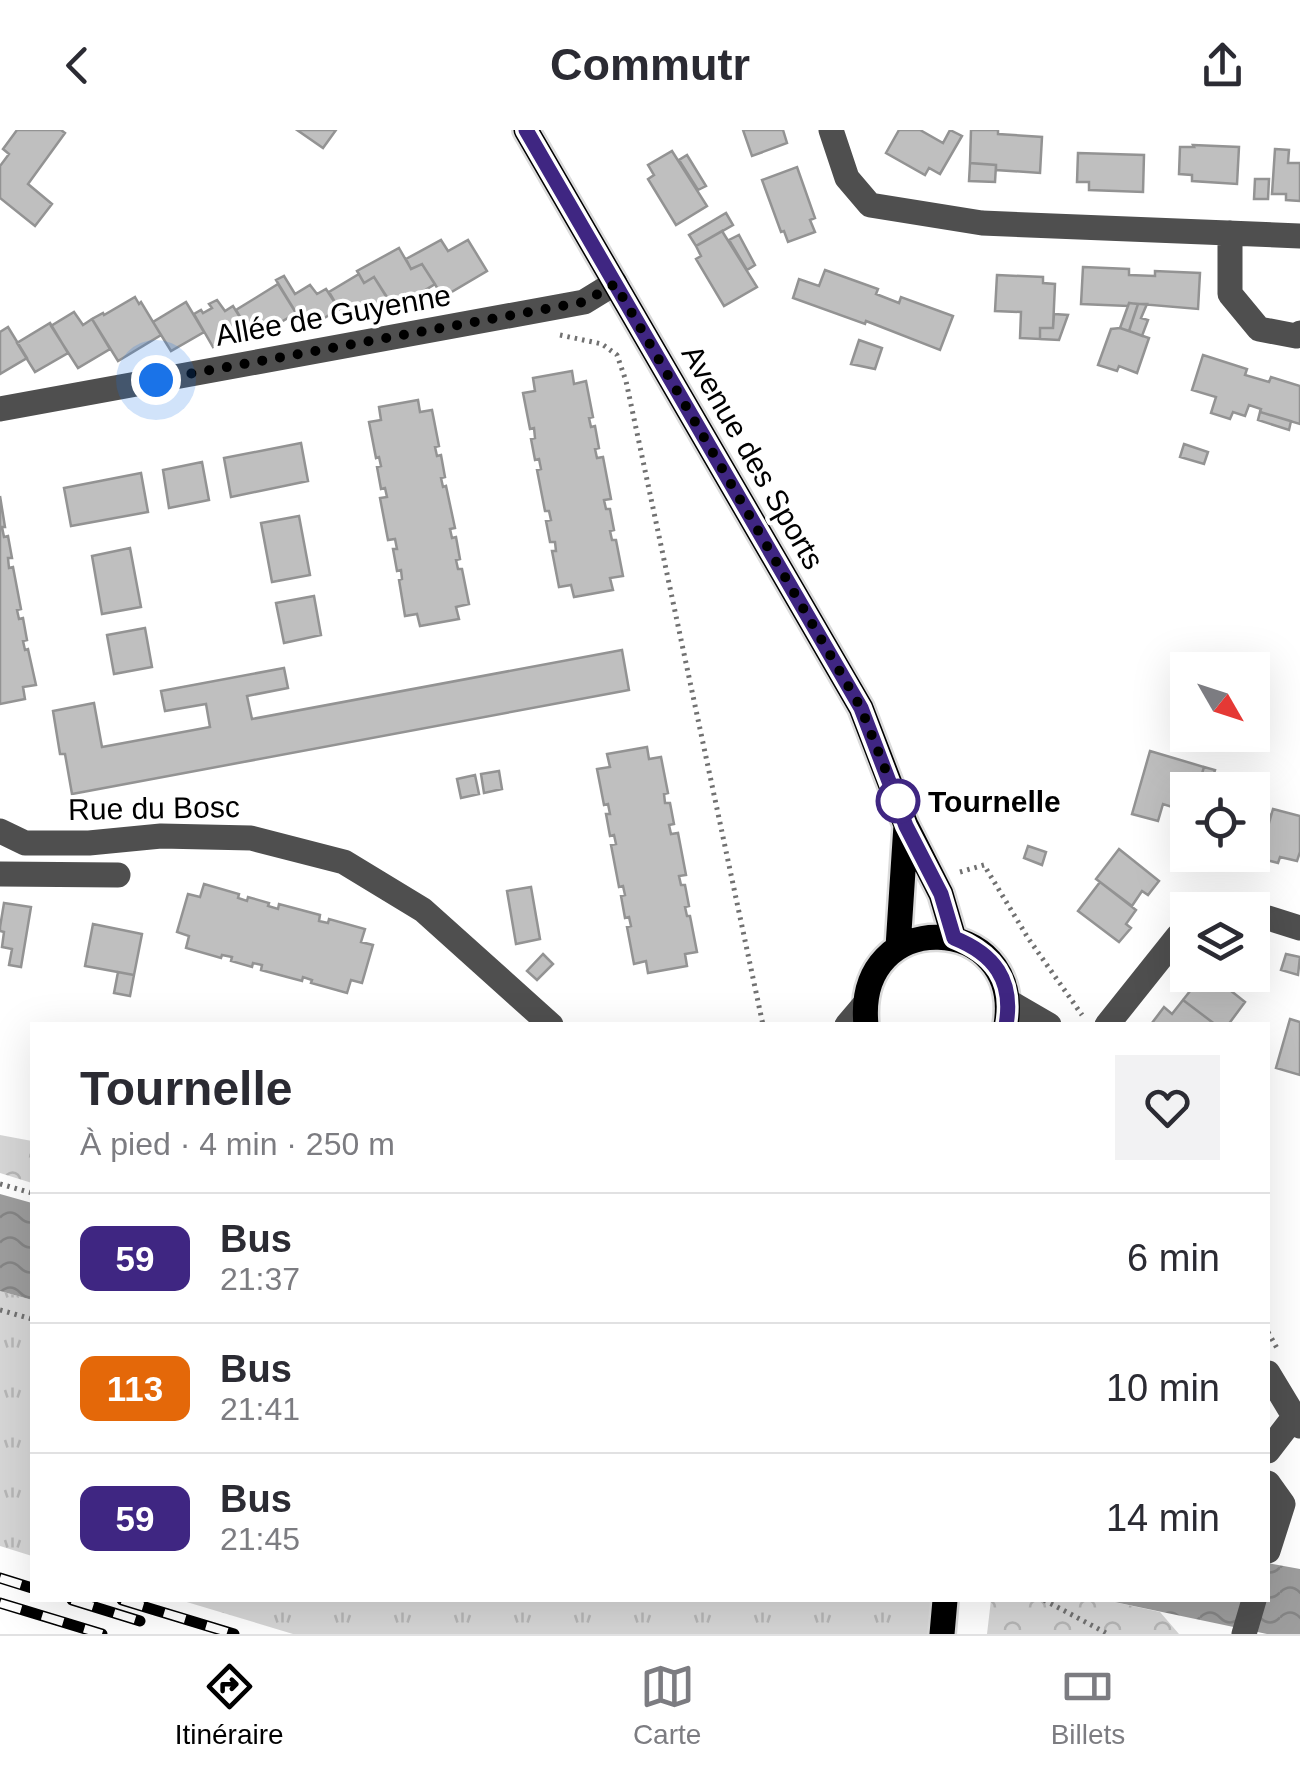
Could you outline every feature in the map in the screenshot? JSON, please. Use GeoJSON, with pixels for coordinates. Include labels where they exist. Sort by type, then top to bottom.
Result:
{"type":"FeatureCollection","features":[{"type":"Feature","properties":{"kind":"main road","name":"Avenue des Sports"},"geometry":{"type":"LineString","coordinates":[[526,130],[861,708],[906,826],[935,881],[954,938]]}},
{"type":"Feature","properties":{"kind":"main road","name":"Avenue des Sports"},"geometry":{"type":"LineString","coordinates":[[898,946],[906,826]]}},
{"type":"Feature","properties":{"kind":"main road"},"geometry":{"type":"LineString","coordinates":[[864,1015],[868,982],[880,962],[898,946],[934,936],[974,946],[992,961],[1004,980],[1008,1014]]}},
{"type":"Feature","properties":{"kind":"main road"},"geometry":{"type":"LineString","coordinates":[[942,1632],[945,1602]]}},
{"type":"Feature","properties":{"kind":"street"},"geometry":{"type":"LineString","coordinates":[[831,130],[847,178],[870,205],[982,223],[1300,236]]}},
{"type":"Feature","properties":{"kind":"street"},"geometry":{"type":"LineString","coordinates":[[1230,233],[1230,294],[1260,329],[1296,336],[1300,333]]}},
{"type":"Feature","properties":{"kind":"street","name":"Allée de Guyenne"},"geometry":{"type":"LineString","coordinates":[[0,409],[584,302],[615,284]]}},
{"type":"Feature","properties":{"kind":"street","name":"Rue du Bosc"},"geometry":{"type":"LineString","coordinates":[[0,831],[25,842],[89,843],[161,836],[251,838],[344,862],[423,910],[548,1022]]}},
{"type":"Feature","properties":{"kind":"street"},"geometry":{"type":"LineString","coordinates":[[0,874],[118,874]]}},
{"type":"Feature","properties":{"kind":"street"},"geometry":{"type":"LineString","coordinates":[[1270,919],[1300,928]]}},
{"type":"Feature","properties":{"kind":"street"},"geometry":{"type":"LineString","coordinates":[[1109,1022],[1170,946]]}},
{"type":"Feature","properties":{"kind":"street"},"geometry":{"type":"LineString","coordinates":[[1008,1014],[1037,1022]]}},
{"type":"Feature","properties":{"kind":"street"},"geometry":{"type":"LineString","coordinates":[[1270,1375],[1297,1421],[1270,1449]]}},
{"type":"Feature","properties":{"kind":"street"},"geometry":{"type":"LineString","coordinates":[[1270,1545],[1281,1506]]}},
{"type":"Feature","properties":{"kind":"street"},"geometry":{"type":"LineString","coordinates":[[1244,1634],[1253,1602]]}},
{"type":"Feature","properties":{"kind":"path"},"geometry":{"type":"LineString","coordinates":[[562,335],[602,344],[617,355],[626,381],[763,1022]]}},
{"type":"Feature","properties":{"kind":"path"},"geometry":{"type":"LineString","coordinates":[[984,864],[1038,952],[1088,1022]]}},
{"type":"Feature","properties":{"kind":"path"},"geometry":{"type":"LineString","coordinates":[[0,1184],[30,1192]]}},
{"type":"Feature","properties":{"kind":"path"},"geometry":{"type":"LineString","coordinates":[[0,1310],[30,1318]]}},
{"type":"Feature","properties":{"kind":"path"},"geometry":{"type":"LineString","coordinates":[[1048,1602],[1108,1634]]}},
{"type":"Feature","properties":{"kind":"green space"},"geometry":{"type":"Polygon","coordinates":[[[0,1135],[30,1141],[30,1182],[0,1173],[0,1135]]]}},
{"type":"Feature","properties":{"kind":"green space"},"geometry":{"type":"Polygon","coordinates":[[[0,1291],[30,1299],[30,1555],[0,1546],[0,1291]]]}},
{"type":"Feature","properties":{"kind":"green space"},"geometry":{"type":"Polygon","coordinates":[[[187,1602],[945,1602],[942,1634],[293,1634],[187,1602]]]}},
{"type":"Feature","properties":{"kind":"green space"},"geometry":{"type":"Polygon","coordinates":[[[991,1602],[1114,1602],[1160,1612],[1179,1634],[987,1634],[991,1602]]]}},
{"type":"Feature","properties":{"kind":"water"},"geometry":{"type":"Polygon","coordinates":[[[0,1194],[30,1202],[30,1299],[0,1291],[0,1194]]]}},
{"type":"Feature","properties":{"kind":"water"},"geometry":{"type":"Polygon","coordinates":[[[1270,1563],[1300,1569],[1300,1634],[1267,1634],[1115,1602],[1270,1602],[1270,1563]]]}},
{"type":"Feature","properties":{"kind":"building"},"geometry":{"type":"Polygon","coordinates":[[[17,130],[65,133],[28,184],[52,204],[35,226],[0,198],[0,166],[9,154],[3,149],[17,130]]]}},
{"type":"Feature","properties":{"kind":"building"},"geometry":{"type":"Polygon","coordinates":[[[297,130],[336,130],[323,148],[297,130]]]}},
{"type":"Feature","properties":{"kind":"building"},"geometry":{"type":"Polygon","coordinates":[[[743,130],[783,130],[787,143],[752,156],[743,130]]]}},
{"type":"Feature","properties":{"kind":"building"},"geometry":{"type":"Polygon","coordinates":[[[899,130],[920,130],[943,143],[950,130],[962,136],[940,174],[929,168],[925,175],[886,153],[899,130]]]}},
{"type":"Feature","properties":{"kind":"building"},"geometry":{"type":"Polygon","coordinates":[[[971,130],[1042,137],[1040,173],[996,170],[996,165],[970,163],[971,130]]]}},
{"type":"Feature","properties":{"kind":"building"},"geometry":{"type":"Polygon","coordinates":[[[1180,147],[1239,147],[1237,184],[1192,181],[1192,175],[1179,174],[1180,147]]]}},
{"type":"Feature","properties":{"kind":"building"},"geometry":{"type":"Polygon","coordinates":[[[1275,149],[1289,150],[1288,163],[1300,163],[1300,201],[1286,200],[1286,194],[1272,194],[1275,149]]]}},
{"type":"Feature","properties":{"kind":"building"},"geometry":{"type":"Polygon","coordinates":[[[672,151],[707,206],[676,225],[648,179],[654,175],[648,165],[672,151]]]}},
{"type":"Feature","properties":{"kind":"building"},"geometry":{"type":"Polygon","coordinates":[[[1078,153],[1144,155],[1143,192],[1089,190],[1089,182],[1077,182],[1078,153]]]}},
{"type":"Feature","properties":{"kind":"building"},"geometry":{"type":"Polygon","coordinates":[[[687,155],[706,186],[698,190],[679,160],[687,155]]]}},
{"type":"Feature","properties":{"kind":"building"},"geometry":{"type":"Polygon","coordinates":[[[970,163],[996,165],[995,182],[969,181],[970,163]]]}},
{"type":"Feature","properties":{"kind":"building"},"geometry":{"type":"Polygon","coordinates":[[[797,167],[815,218],[810,220],[815,232],[788,242],[762,180],[797,167]]]}},
{"type":"Feature","properties":{"kind":"building"},"geometry":{"type":"Polygon","coordinates":[[[1255,179],[1269,179],[1268,199],[1254,199],[1255,179]]]}},
{"type":"Feature","properties":{"kind":"building"},"geometry":{"type":"Polygon","coordinates":[[[726,213],[733,225],[696,246],[689,235],[726,213]]]}},
{"type":"Feature","properties":{"kind":"building"},"geometry":{"type":"Polygon","coordinates":[[[722,231],[757,287],[724,306],[696,259],[701,256],[696,246],[722,231]]]}},
{"type":"Feature","properties":{"kind":"building"},"geometry":{"type":"Polygon","coordinates":[[[739,235],[755,265],[747,270],[729,240],[739,235]]]}},
{"type":"Feature","properties":{"kind":"building"},"geometry":{"type":"Polygon","coordinates":[[[441,240],[448,251],[468,240],[487,271],[443,297],[422,264],[411,269],[406,259],[441,240]]]}},
{"type":"Feature","properties":{"kind":"building"},"geometry":{"type":"Polygon","coordinates":[[[399,248],[411,269],[422,264],[435,284],[394,309],[374,277],[364,283],[357,271],[399,248]]]}},
{"type":"Feature","properties":{"kind":"building"},"geometry":{"type":"Polygon","coordinates":[[[1083,267],[1129,269],[1129,275],[1155,276],[1155,271],[1200,273],[1198,309],[1129,303],[1081,304],[1083,267]]]}},
{"type":"Feature","properties":{"kind":"building"},"geometry":{"type":"Polygon","coordinates":[[[825,270],[878,289],[876,294],[899,303],[901,297],[953,316],[940,350],[793,298],[799,279],[819,286],[825,270]]]}},
{"type":"Feature","properties":{"kind":"building"},"geometry":{"type":"Polygon","coordinates":[[[359,274],[364,283],[374,277],[387,297],[346,321],[329,292],[359,274]]]}},
{"type":"Feature","properties":{"kind":"building"},"geometry":{"type":"Polygon","coordinates":[[[997,275],[1043,277],[1043,283],[1055,284],[1053,328],[1040,328],[1040,339],[1020,338],[1021,312],[995,311],[997,275]]]}},
{"type":"Feature","properties":{"kind":"building"},"geometry":{"type":"Polygon","coordinates":[[[284,276],[295,294],[310,285],[317,294],[326,289],[339,309],[306,329],[276,280],[284,276]]]}},
{"type":"Feature","properties":{"kind":"building"},"geometry":{"type":"Polygon","coordinates":[[[278,284],[296,313],[253,339],[236,310],[278,284]]]}},
{"type":"Feature","properties":{"kind":"building"},"geometry":{"type":"Polygon","coordinates":[[[135,297],[161,335],[118,361],[92,319],[135,297]]]}},
{"type":"Feature","properties":{"kind":"building"},"geometry":{"type":"Polygon","coordinates":[[[217,300],[225,311],[233,306],[246,327],[213,347],[194,314],[212,308],[209,304],[217,300]]]}},
{"type":"Feature","properties":{"kind":"building"},"geometry":{"type":"Polygon","coordinates":[[[186,302],[204,332],[171,351],[153,322],[186,302]]]}},
{"type":"Feature","properties":{"kind":"building"},"geometry":{"type":"Polygon","coordinates":[[[1129,303],[1138,304],[1129,331],[1120,328],[1129,303]]]}},
{"type":"Feature","properties":{"kind":"building"},"geometry":{"type":"Polygon","coordinates":[[[1138,304],[1147,304],[1141,318],[1148,320],[1142,336],[1129,331],[1138,304]]]}},
{"type":"Feature","properties":{"kind":"building"},"geometry":{"type":"Polygon","coordinates":[[[74,312],[83,325],[92,319],[110,349],[78,368],[51,326],[74,312]]]}},
{"type":"Feature","properties":{"kind":"building"},"geometry":{"type":"Polygon","coordinates":[[[1054,314],[1068,315],[1059,340],[1040,339],[1040,328],[1053,328],[1054,314]]]}},
{"type":"Feature","properties":{"kind":"building"},"geometry":{"type":"Polygon","coordinates":[[[50,323],[68,353],[35,372],[17,343],[50,323]]]}},
{"type":"Feature","properties":{"kind":"building"},"geometry":{"type":"Polygon","coordinates":[[[8,327],[27,358],[0,374],[0,332],[8,327]]]}},
{"type":"Feature","properties":{"kind":"building"},"geometry":{"type":"Polygon","coordinates":[[[1120,328],[1149,338],[1137,373],[1119,366],[1117,371],[1098,365],[1111,329],[1120,328]]]}},
{"type":"Feature","properties":{"kind":"building"},"geometry":{"type":"Polygon","coordinates":[[[859,340],[882,348],[875,369],[851,364],[859,340]]]}},
{"type":"Feature","properties":{"kind":"building"},"geometry":{"type":"Polygon","coordinates":[[[1203,355],[1247,369],[1245,375],[1269,382],[1271,377],[1300,386],[1300,424],[1249,405],[1245,416],[1233,412],[1230,419],[1211,413],[1216,397],[1192,390],[1203,355]]]}},
{"type":"Feature","properties":{"kind":"building"},"geometry":{"type":"Polygon","coordinates":[[[572,371],[574,384],[586,381],[593,417],[589,418],[591,427],[595,426],[599,448],[595,449],[597,458],[603,457],[611,499],[604,500],[606,509],[610,509],[614,530],[610,531],[612,540],[616,540],[623,576],[610,578],[613,590],[574,597],[571,585],[559,587],[552,551],[556,551],[555,542],[550,542],[546,521],[551,520],[549,511],[545,511],[537,470],[541,469],[531,439],[535,438],[534,428],[530,429],[523,393],[535,391],[533,378],[572,371]]]}},
{"type":"Feature","properties":{"kind":"building"},"geometry":{"type":"Polygon","coordinates":[[[418,400],[420,412],[432,410],[439,446],[435,447],[437,456],[441,455],[445,477],[441,478],[455,528],[450,529],[452,538],[456,537],[460,559],[456,560],[458,569],[462,569],[469,604],[456,607],[459,619],[420,626],[417,614],[405,616],[401,570],[397,571],[395,539],[388,540],[380,498],[387,497],[385,488],[381,489],[377,467],[381,466],[369,422],[381,420],[379,407],[418,400]]]}},
{"type":"Feature","properties":{"kind":"building"},"geometry":{"type":"Polygon","coordinates":[[[1260,412],[1291,421],[1289,430],[1258,420],[1260,412]]]}},
{"type":"Feature","properties":{"kind":"building"},"geometry":{"type":"Polygon","coordinates":[[[301,443],[308,481],[231,497],[224,458],[301,443]]]}},
{"type":"Feature","properties":{"kind":"building"},"geometry":{"type":"Polygon","coordinates":[[[1184,444],[1208,452],[1204,464],[1180,457],[1184,444]]]}},
{"type":"Feature","properties":{"kind":"building"},"geometry":{"type":"Polygon","coordinates":[[[202,462],[209,500],[169,508],[163,470],[202,462]]]}},
{"type":"Feature","properties":{"kind":"building"},"geometry":{"type":"Polygon","coordinates":[[[141,473],[148,512],[71,526],[64,488],[141,473]]]}},
{"type":"Feature","properties":{"kind":"building"},"geometry":{"type":"Polygon","coordinates":[[[0,496],[2,527],[12,558],[8,558],[9,568],[13,567],[21,609],[17,610],[19,619],[23,618],[27,640],[23,641],[36,685],[23,687],[25,699],[0,704],[0,496]]]}},
{"type":"Feature","properties":{"kind":"building"},"geometry":{"type":"Polygon","coordinates":[[[299,516],[310,575],[272,582],[261,523],[299,516]]]}},
{"type":"Feature","properties":{"kind":"building"},"geometry":{"type":"Polygon","coordinates":[[[130,548],[141,607],[102,614],[92,556],[130,548]]]}},
{"type":"Feature","properties":{"kind":"building"},"geometry":{"type":"Polygon","coordinates":[[[314,596],[321,635],[284,643],[276,603],[314,596]]]}},
{"type":"Feature","properties":{"kind":"building"},"geometry":{"type":"Polygon","coordinates":[[[145,628],[152,667],[114,674],[107,635],[145,628]]]}},
{"type":"Feature","properties":{"kind":"building"},"geometry":{"type":"Polygon","coordinates":[[[622,650],[629,690],[72,794],[53,711],[94,703],[102,747],[210,727],[206,704],[165,711],[161,691],[284,668],[288,688],[247,696],[252,719],[622,650]]]}},
{"type":"Feature","properties":{"kind":"building"},"geometry":{"type":"Polygon","coordinates":[[[647,747],[649,759],[661,757],[668,793],[664,794],[665,803],[670,803],[674,824],[669,825],[671,834],[678,833],[686,875],[679,876],[681,885],[685,885],[689,906],[685,907],[697,952],[685,954],[687,966],[648,973],[646,961],[634,964],[627,927],[631,926],[629,917],[625,918],[621,896],[625,895],[623,886],[619,887],[611,845],[616,844],[614,835],[610,836],[606,814],[610,814],[608,804],[604,805],[597,769],[610,767],[607,754],[647,747]]]}},
{"type":"Feature","properties":{"kind":"building"},"geometry":{"type":"Polygon","coordinates":[[[1150,751],[1204,767],[1202,772],[1170,772],[1170,806],[1163,804],[1158,821],[1132,814],[1150,751]]]}},
{"type":"Feature","properties":{"kind":"building"},"geometry":{"type":"Polygon","coordinates":[[[499,771],[502,789],[484,793],[481,774],[499,771]]]}},
{"type":"Feature","properties":{"kind":"building"},"geometry":{"type":"Polygon","coordinates":[[[475,775],[479,794],[461,798],[457,779],[475,775]]]}},
{"type":"Feature","properties":{"kind":"building"},"geometry":{"type":"Polygon","coordinates":[[[1273,809],[1300,816],[1297,861],[1280,857],[1278,863],[1270,861],[1273,809]]]}},
{"type":"Feature","properties":{"kind":"building"},"geometry":{"type":"Polygon","coordinates":[[[1028,846],[1046,852],[1042,865],[1024,858],[1028,846]]]}},
{"type":"Feature","properties":{"kind":"building"},"geometry":{"type":"Polygon","coordinates":[[[1119,849],[1159,881],[1148,895],[1142,891],[1132,906],[1096,879],[1119,849]]]}},
{"type":"Feature","properties":{"kind":"building"},"geometry":{"type":"Polygon","coordinates":[[[1100,882],[1136,910],[1126,924],[1131,928],[1119,942],[1078,911],[1100,882]]]}},
{"type":"Feature","properties":{"kind":"building"},"geometry":{"type":"Polygon","coordinates":[[[204,884],[239,894],[238,898],[247,901],[248,897],[278,909],[279,904],[320,915],[319,921],[328,923],[329,919],[365,929],[361,942],[373,945],[362,983],[351,980],[347,993],[303,977],[302,981],[261,970],[262,965],[253,963],[252,967],[231,961],[232,957],[221,958],[186,948],[189,936],[177,932],[188,894],[200,897],[204,884]]]}},
{"type":"Feature","properties":{"kind":"building"},"geometry":{"type":"Polygon","coordinates":[[[531,887],[540,939],[516,944],[507,891],[531,887]]]}},
{"type":"Feature","properties":{"kind":"building"},"geometry":{"type":"Polygon","coordinates":[[[4,903],[31,907],[21,967],[9,965],[12,949],[2,947],[4,903]]]}},
{"type":"Feature","properties":{"kind":"building"},"geometry":{"type":"Polygon","coordinates":[[[93,924],[142,934],[134,975],[85,966],[93,924]]]}},
{"type":"Feature","properties":{"kind":"building"},"geometry":{"type":"Polygon","coordinates":[[[543,954],[553,964],[537,980],[527,971],[543,954]]]}},
{"type":"Feature","properties":{"kind":"building"},"geometry":{"type":"Polygon","coordinates":[[[1286,954],[1300,957],[1298,975],[1281,970],[1286,954]]]}},
{"type":"Feature","properties":{"kind":"building"},"geometry":{"type":"Polygon","coordinates":[[[118,972],[134,975],[130,996],[114,993],[118,972]]]}},
{"type":"Feature","properties":{"kind":"building"},"geometry":{"type":"Polygon","coordinates":[[[1189,992],[1232,992],[1245,1002],[1230,1022],[1212,1022],[1183,1000],[1189,992]]]}},
{"type":"Feature","properties":{"kind":"building"},"geometry":{"type":"Polygon","coordinates":[[[1183,1000],[1212,1022],[1153,1022],[1164,1007],[1172,1014],[1183,1000]]]}},
{"type":"Feature","properties":{"kind":"building"},"geometry":{"type":"Polygon","coordinates":[[[1290,1019],[1300,1022],[1300,1075],[1276,1068],[1290,1019]]]}},
{"type":"Feature","properties":{"kind":"railway"},"geometry":{"type":"LineString","coordinates":[[0,1578],[30,1587]]}},
{"type":"Feature","properties":{"kind":"railway"},"geometry":{"type":"LineString","coordinates":[[78,1602],[140,1621]]}},
{"type":"Feature","properties":{"kind":"railway"},"geometry":{"type":"LineString","coordinates":[[129,1602],[234,1634]]}},
{"type":"Feature","properties":{"kind":"railway"},"geometry":{"type":"LineString","coordinates":[[0,1603],[102,1634]]}},
{"type":"Feature","properties":{"kind":"bus line","name":"59"},"geometry":{"type":"LineString","coordinates":[[526,130],[861,708],[906,826],[941,894],[954,938],[974,946],[992,961],[1004,980],[1009,1002],[1006,1022]]}},
{"type":"Feature","properties":{"kind":"place","name":"Tournelle"},"geometry":{"type":"Point","coordinates":[898,801]}},
{"type":"Feature","properties":{"kind":"route"},"geometry":{"type":"LineString","coordinates":[[156,380],[584,302],[615,284],[861,708],[901,809],[898,801]]}}]}
